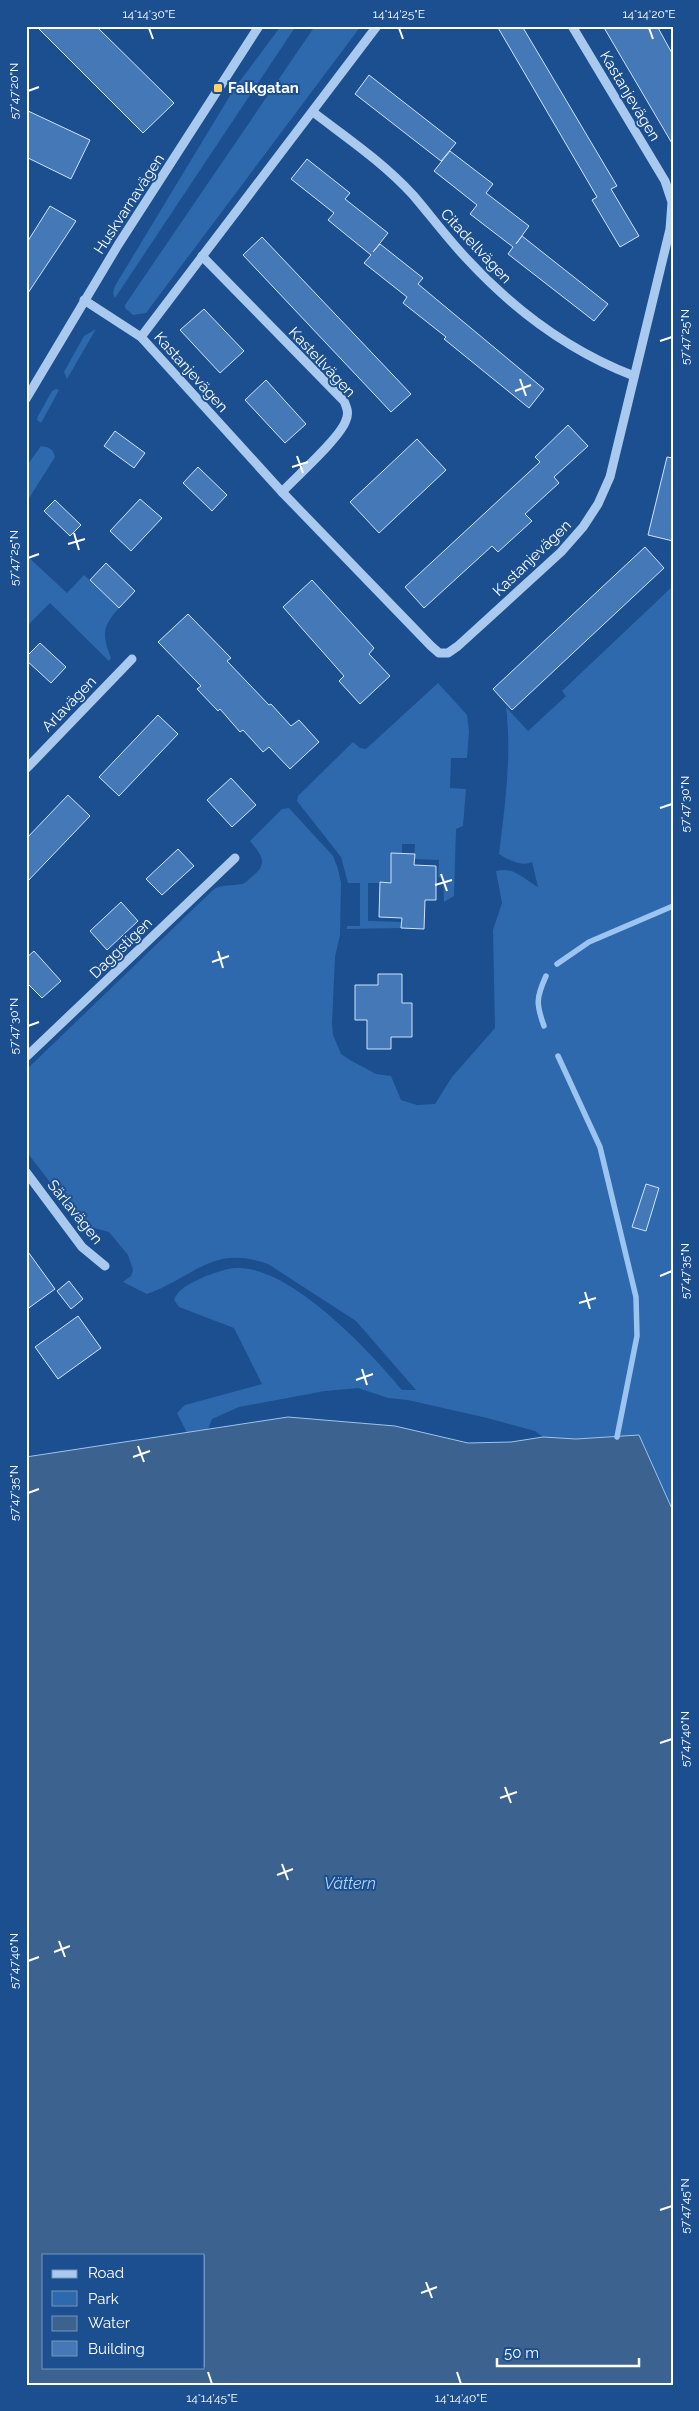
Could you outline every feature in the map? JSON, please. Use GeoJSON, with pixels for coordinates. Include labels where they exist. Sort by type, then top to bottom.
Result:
{"type":"FeatureCollection","features":[{"type":"Feature","properties":{"kind":"street","name":"Huskvarnavägen"},"geometry":{"type":"LineString","coordinates":[[26,399],[84,300],[259,26]]}},
{"type":"Feature","properties":{"kind":"street","name":"Kastanjevägen"},"geometry":{"type":"LineString","coordinates":[[141,337],[377,26]]}},
{"type":"Feature","properties":{"kind":"street","name":"Kastanjevägen"},"geometry":{"type":"LineString","coordinates":[[84,300],[141,337],[282,492],[431,646],[439,653],[448,653],[561,552],[583,527],[598,504],[610,478],[670,229],[672,202],[665,181],[572,26]]}},
{"type":"Feature","properties":{"kind":"street","name":"Citadellvägen"},"geometry":{"type":"LineString","coordinates":[[313,112],[385,169],[412,194],[480,273],[533,321],[581,352],[634,376]]}},
{"type":"Feature","properties":{"kind":"street","name":"Kastellvägen"},"geometry":{"type":"LineString","coordinates":[[202,256],[344,401],[348,410],[346,422],[335,436],[282,492]]}},
{"type":"Feature","properties":{"kind":"street","name":"Arlavägen"},"geometry":{"type":"LineString","coordinates":[[26,769],[132,658]]}},
{"type":"Feature","properties":{"kind":"street","name":"Daggstigen"},"geometry":{"type":"LineString","coordinates":[[26,1057],[235,858]]}},
{"type":"Feature","properties":{"kind":"street","name":"Särlavägen"},"geometry":{"type":"LineString","coordinates":[[26,1172],[82,1247],[105,1266]]}},
{"type":"Feature","properties":{"kind":"green space"},"geometry":{"type":"Polygon","coordinates":[[[281,26],[296,26],[115,298],[113,293],[115,286],[234,89],[281,26]]]}},
{"type":"Feature","properties":{"kind":"green space"},"geometry":{"type":"Polygon","coordinates":[[[315,26],[361,26],[146,313],[133,315],[125,308],[125,305],[315,26]]]}},
{"type":"Feature","properties":{"kind":"green space"},"geometry":{"type":"Polygon","coordinates":[[[96,329],[67,379],[64,372],[84,336],[96,329]]]}},
{"type":"Feature","properties":{"kind":"green space"},"geometry":{"type":"Polygon","coordinates":[[[59,390],[41,423],[37,420],[38,416],[52,391],[59,390]]]}},
{"type":"Feature","properties":{"kind":"green space"},"geometry":{"type":"Polygon","coordinates":[[[41,446],[50,449],[55,457],[26,503],[26,467],[41,446]]]}},
{"type":"Feature","properties":{"kind":"green space"},"geometry":{"type":"Polygon","coordinates":[[[26,555],[67,593],[84,575],[119,608],[109,620],[105,631],[106,643],[111,658],[109,661],[50,603],[26,627],[26,555]]]}},
{"type":"Feature","properties":{"kind":"green space"},"geometry":{"type":"Polygon","coordinates":[[[673,586],[673,1511],[639,1435],[576,1439],[543,1437],[535,1431],[487,1418],[408,1400],[388,1398],[358,1388],[325,1391],[239,1407],[212,1419],[208,1429],[187,1433],[177,1413],[185,1405],[262,1384],[234,1328],[179,1307],[174,1300],[176,1295],[187,1285],[206,1276],[229,1269],[257,1271],[280,1280],[327,1313],[370,1354],[402,1390],[416,1390],[356,1321],[268,1264],[249,1259],[232,1258],[218,1260],[204,1265],[147,1294],[123,1282],[131,1276],[133,1270],[128,1255],[109,1232],[83,1225],[26,1151],[26,1070],[214,889],[242,884],[255,874],[259,870],[262,861],[259,853],[250,841],[282,809],[289,808],[333,856],[341,883],[340,935],[335,957],[332,1023],[333,1035],[341,1054],[376,1074],[391,1076],[401,1100],[417,1105],[435,1104],[452,1077],[495,1028],[493,930],[502,903],[496,871],[508,870],[514,872],[538,887],[532,862],[519,863],[499,854],[508,762],[506,707],[528,731],[566,696],[562,691],[673,586]]]}},
{"type":"Feature","properties":{"kind":"green space"},"geometry":{"type":"Polygon","coordinates":[[[438,683],[467,715],[469,731],[467,758],[451,758],[450,788],[466,789],[463,826],[456,829],[454,896],[444,902],[443,878],[438,877],[439,860],[414,859],[415,844],[402,844],[402,853],[391,853],[391,883],[368,883],[368,921],[401,922],[401,928],[347,929],[347,926],[360,926],[360,883],[348,883],[341,857],[297,801],[298,796],[353,742],[360,748],[366,749],[438,683]]]}},
{"type":"Feature","properties":{"kind":"water","name":"Vättern"},"geometry":{"type":"Polygon","coordinates":[[[288,1417],[395,1426],[468,1443],[511,1442],[543,1437],[576,1439],[639,1435],[673,1511],[673,2385],[26,2385],[26,1457],[288,1417]]]}},
{"type":"Feature","properties":{"kind":"building"},"geometry":{"type":"Polygon","coordinates":[[[36,26],[96,26],[174,103],[143,133],[36,26]]]}},
{"type":"Feature","properties":{"kind":"building"},"geometry":{"type":"Polygon","coordinates":[[[497,26],[522,26],[617,186],[611,189],[639,236],[620,247],[592,200],[597,197],[497,26]]]}},
{"type":"Feature","properties":{"kind":"building"},"geometry":{"type":"Polygon","coordinates":[[[603,26],[657,26],[673,55],[673,145],[603,26]]]}},
{"type":"Feature","properties":{"kind":"building"},"geometry":{"type":"Polygon","coordinates":[[[369,75],[456,143],[441,161],[355,94],[369,75]]]}},
{"type":"Feature","properties":{"kind":"building"},"geometry":{"type":"Polygon","coordinates":[[[26,110],[90,140],[71,179],[26,157],[26,110]]]}},
{"type":"Feature","properties":{"kind":"building"},"geometry":{"type":"Polygon","coordinates":[[[450,151],[493,184],[486,193],[529,226],[516,244],[522,236],[608,304],[594,321],[508,254],[513,247],[470,214],[477,205],[434,171],[450,151]]]}},
{"type":"Feature","properties":{"kind":"building"},"geometry":{"type":"Polygon","coordinates":[[[307,159],[350,193],[345,199],[388,233],[373,252],[380,244],[423,278],[418,284],[544,389],[529,408],[403,303],[407,297],[364,263],[371,255],[328,220],[334,213],[291,179],[307,159]]]}},
{"type":"Feature","properties":{"kind":"building"},"geometry":{"type":"Polygon","coordinates":[[[50,206],[76,221],[26,296],[26,244],[50,206]]]}},
{"type":"Feature","properties":{"kind":"building"},"geometry":{"type":"Polygon","coordinates":[[[262,237],[411,394],[391,412],[243,255],[262,237]]]}},
{"type":"Feature","properties":{"kind":"building"},"geometry":{"type":"Polygon","coordinates":[[[204,309],[244,351],[220,373],[180,330],[204,309]]]}},
{"type":"Feature","properties":{"kind":"building"},"geometry":{"type":"Polygon","coordinates":[[[266,380],[306,424],[285,443],[245,400],[266,380]]]}},
{"type":"Feature","properties":{"kind":"building"},"geometry":{"type":"Polygon","coordinates":[[[568,425],[588,446],[554,477],[559,483],[525,514],[532,521],[498,552],[492,546],[424,608],[405,587],[540,462],[535,457],[568,425]]]}},
{"type":"Feature","properties":{"kind":"building"},"geometry":{"type":"Polygon","coordinates":[[[115,431],[145,453],[134,468],[104,446],[115,431]]]}},
{"type":"Feature","properties":{"kind":"building"},"geometry":{"type":"Polygon","coordinates":[[[417,439],[446,470],[379,533],[350,502],[417,439]]]}},
{"type":"Feature","properties":{"kind":"building"},"geometry":{"type":"Polygon","coordinates":[[[667,457],[673,458],[673,541],[648,535],[667,457]]]}},
{"type":"Feature","properties":{"kind":"building"},"geometry":{"type":"Polygon","coordinates":[[[198,467],[227,495],[212,511],[183,483],[198,467]]]}},
{"type":"Feature","properties":{"kind":"building"},"geometry":{"type":"Polygon","coordinates":[[[140,499],[162,518],[131,551],[110,531],[140,499]]]}},
{"type":"Feature","properties":{"kind":"building"},"geometry":{"type":"Polygon","coordinates":[[[55,500],[81,525],[70,536],[44,511],[55,500]]]}},
{"type":"Feature","properties":{"kind":"building"},"geometry":{"type":"Polygon","coordinates":[[[645,547],[664,568],[512,710],[493,689],[645,547]]]}},
{"type":"Feature","properties":{"kind":"building"},"geometry":{"type":"Polygon","coordinates":[[[106,563],[135,591],[119,608],[90,580],[106,563]]]}},
{"type":"Feature","properties":{"kind":"building"},"geometry":{"type":"Polygon","coordinates":[[[312,580],[374,648],[369,654],[390,676],[360,704],[339,681],[344,676],[283,607],[312,580]]]}},
{"type":"Feature","properties":{"kind":"building"},"geometry":{"type":"Polygon","coordinates":[[[188,614],[231,658],[227,661],[269,705],[271,704],[291,726],[299,720],[319,742],[290,769],[269,747],[263,752],[243,730],[240,732],[220,709],[218,711],[197,689],[201,686],[158,642],[188,614]]]}},
{"type":"Feature","properties":{"kind":"building"},"geometry":{"type":"Polygon","coordinates":[[[40,643],[66,667],[51,683],[26,660],[26,657],[40,643]]]}},
{"type":"Feature","properties":{"kind":"building"},"geometry":{"type":"Polygon","coordinates":[[[158,715],[178,734],[119,796],[99,777],[158,715]]]}},
{"type":"Feature","properties":{"kind":"building"},"geometry":{"type":"Polygon","coordinates":[[[231,778],[256,805],[232,827],[207,800],[231,778]]]}},
{"type":"Feature","properties":{"kind":"building"},"geometry":{"type":"Polygon","coordinates":[[[68,795],[90,816],[26,883],[26,839],[68,795]]]}},
{"type":"Feature","properties":{"kind":"building"},"geometry":{"type":"Polygon","coordinates":[[[178,849],[194,866],[162,895],[146,879],[178,849]]]}},
{"type":"Feature","properties":{"kind":"building"},"geometry":{"type":"Polygon","coordinates":[[[391,853],[415,854],[414,865],[436,866],[436,900],[425,900],[424,929],[401,928],[402,918],[379,917],[380,882],[391,883],[391,853]]]}},
{"type":"Feature","properties":{"kind":"building"},"geometry":{"type":"Polygon","coordinates":[[[121,902],[138,921],[107,950],[90,931],[121,902]]]}},
{"type":"Feature","properties":{"kind":"building"},"geometry":{"type":"Polygon","coordinates":[[[34,951],[61,981],[42,998],[26,982],[26,958],[34,951]]]}},
{"type":"Feature","properties":{"kind":"building"},"geometry":{"type":"Polygon","coordinates":[[[378,974],[402,974],[402,1003],[412,1003],[412,1037],[391,1037],[391,1049],[367,1049],[367,1020],[355,1020],[355,985],[378,985],[378,974]]]}},
{"type":"Feature","properties":{"kind":"building"},"geometry":{"type":"Polygon","coordinates":[[[646,1184],[659,1188],[646,1231],[632,1227],[646,1184]]]}},
{"type":"Feature","properties":{"kind":"building"},"geometry":{"type":"Polygon","coordinates":[[[26,1249],[55,1289],[26,1310],[26,1249]]]}},
{"type":"Feature","properties":{"kind":"building"},"geometry":{"type":"Polygon","coordinates":[[[69,1281],[83,1299],[71,1309],[57,1291],[69,1281]]]}},
{"type":"Feature","properties":{"kind":"building"},"geometry":{"type":"Polygon","coordinates":[[[78,1316],[101,1348],[58,1379],[35,1347],[78,1316]]]}},
{"type":"Feature","properties":{"kind":"waterway"},"geometry":{"type":"LineString","coordinates":[[557,964],[589,942],[673,906]]}},
{"type":"Feature","properties":{"kind":"waterway"},"geometry":{"type":"LineString","coordinates":[[544,1026],[538,1001],[546,976]]}},
{"type":"Feature","properties":{"kind":"waterway"},"geometry":{"type":"LineString","coordinates":[[558,1056],[600,1147],[636,1297],[637,1336],[617,1437]]}},
{"type":"Feature","properties":{"kind":"place","name":"Falkgatan"},"geometry":{"type":"Point","coordinates":[218,88]}}]}
